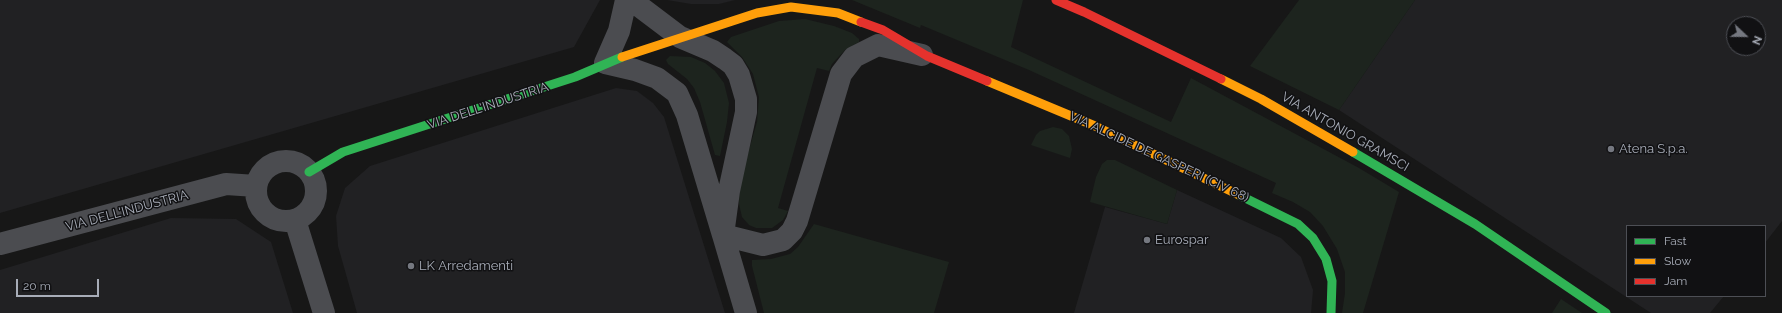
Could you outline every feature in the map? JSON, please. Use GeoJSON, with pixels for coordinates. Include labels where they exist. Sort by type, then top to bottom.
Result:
{"type":"FeatureCollection","features":[{"type":"Feature","properties":{"kind":"street"},"geometry":{"type":"LineString","coordinates":[[626,0],[619,31],[605,63],[635,70],[657,78],[677,93],[687,115],[746,313]]}},
{"type":"Feature","properties":{"kind":"street"},"geometry":{"type":"LineString","coordinates":[[631,0],[680,37],[713,51],[733,65],[739,75],[744,93],[746,112],[730,191],[723,235]]}},
{"type":"Feature","properties":{"kind":"street","name":"VIA ANTONIO GRAMSCI"},"geometry":{"type":"LineString","coordinates":[[1056,0],[1084,12],[1261,99],[1349,149],[1475,224],[1606,313]]}},
{"type":"Feature","properties":{"kind":"street","name":"VIA ALCIDE DE GASPERI (CIV 68)"},"geometry":{"type":"LineString","coordinates":[[605,63],[680,37],[720,26],[758,13],[791,7],[838,13],[883,30],[927,56],[1095,126],[1278,212],[1298,224],[1313,238],[1326,259],[1332,281],[1331,313]]}},
{"type":"Feature","properties":{"kind":"street","name":"VIA ALCIDE DE GASPERI (CIV 68)"},"geometry":{"type":"LineString","coordinates":[[723,235],[763,245],[784,240],[792,231],[797,221],[841,74],[854,57],[878,45],[927,56]]}},
{"type":"Feature","properties":{"kind":"street","name":"VIA DELL'INDUSTRIA"},"geometry":{"type":"LineString","coordinates":[[309,172],[343,152],[575,78],[605,63]]}},
{"type":"Feature","properties":{"kind":"street"},"geometry":{"type":"LineString","coordinates":[[284,161],[293,162],[302,166],[309,172],[314,180],[316,189],[315,199],[311,208],[304,215],[295,220],[285,222],[274,219],[266,214],[259,206],[256,196],[256,186],[259,176],[266,168],[274,163],[284,161]]}},
{"type":"Feature","properties":{"kind":"street","name":"VIA DELL'INDUSTRIA"},"geometry":{"type":"LineString","coordinates":[[0,244],[226,184],[256,186]]}},
{"type":"Feature","properties":{"kind":"street"},"geometry":{"type":"LineString","coordinates":[[295,220],[324,313]]}},
{"type":"Feature","properties":{"kind":"shaded area"},"geometry":{"type":"Polygon","coordinates":[[[0,0],[600,0],[574,47],[0,213],[0,0]]]}},
{"type":"Feature","properties":{"kind":"shaded area"},"geometry":{"type":"Polygon","coordinates":[[[667,0],[735,0],[719,4],[691,4],[667,0]]]}},
{"type":"Feature","properties":{"kind":"shaded area"},"geometry":{"type":"Polygon","coordinates":[[[852,0],[1023,0],[1011,47],[1171,122],[1191,78],[1359,168],[1399,192],[1363,313],[1342,313],[1345,293],[1345,272],[1337,249],[1323,226],[1310,212],[1293,202],[1272,193],[1276,183],[1029,70],[921,25],[920,28],[852,0]]]}},
{"type":"Feature","properties":{"kind":"shaded area"},"geometry":{"type":"Polygon","coordinates":[[[1299,0],[1415,0],[1339,110],[1250,66],[1299,0]]]}},
{"type":"Feature","properties":{"kind":"shaded area","name":"Atena S.p.a."},"geometry":{"type":"Polygon","coordinates":[[[1415,0],[1782,0],[1782,221],[1766,242],[1766,225],[1626,225],[1626,297],[1339,110],[1415,0]]]}},
{"type":"Feature","properties":{"kind":"shaded area"},"geometry":{"type":"Polygon","coordinates":[[[805,19],[834,26],[852,33],[859,39],[859,42],[845,50],[832,64],[829,71],[817,68],[778,208],[788,211],[783,220],[772,228],[756,228],[749,225],[742,217],[739,204],[740,181],[757,122],[759,97],[753,74],[742,57],[727,42],[731,37],[779,21],[805,19]]]}},
{"type":"Feature","properties":{"kind":"shaded area"},"geometry":{"type":"Polygon","coordinates":[[[670,56],[691,57],[705,63],[715,71],[724,83],[729,103],[727,122],[720,156],[715,155],[700,102],[694,88],[687,79],[668,64],[666,60],[670,56]]]}},
{"type":"Feature","properties":{"kind":"shaded area"},"geometry":{"type":"Polygon","coordinates":[[[616,88],[637,91],[653,103],[664,117],[725,313],[357,313],[338,246],[336,216],[345,188],[370,166],[616,88]]]}},
{"type":"Feature","properties":{"kind":"shaded area"},"geometry":{"type":"Polygon","coordinates":[[[1053,127],[1062,129],[1069,136],[1072,149],[1070,158],[1031,145],[1036,135],[1040,131],[1053,127]]]}},
{"type":"Feature","properties":{"kind":"shaded area"},"geometry":{"type":"Polygon","coordinates":[[[1107,160],[1115,160],[1177,190],[1167,224],[1090,202],[1096,177],[1102,164],[1107,160]]]}},
{"type":"Feature","properties":{"kind":"shaded area","name":"Eurospar"},"geometry":{"type":"Polygon","coordinates":[[[1177,190],[1281,238],[1301,257],[1313,290],[1311,313],[1074,313],[1105,207],[1167,224],[1177,190]]]}},
{"type":"Feature","properties":{"kind":"shaded area"},"geometry":{"type":"Polygon","coordinates":[[[171,218],[236,219],[271,242],[293,313],[0,313],[0,270],[171,218]]]}},
{"type":"Feature","properties":{"kind":"shaded area"},"geometry":{"type":"Polygon","coordinates":[[[814,224],[949,262],[934,313],[764,313],[752,266],[752,260],[771,259],[790,254],[798,247],[814,224]]]}},
{"type":"Feature","properties":{"kind":"shaded area","name":"Atena S.p.a."},"geometry":{"type":"Polygon","coordinates":[[[1626,297],[1723,297],[1710,313],[1651,313],[1626,297]]]}},
{"type":"Feature","properties":{"kind":"shaded area"},"geometry":{"type":"Polygon","coordinates":[[[1561,299],[1582,313],[1552,313],[1561,299]]]}},
{"type":"Feature","properties":{"kind":"traffic: fast"},"geometry":{"type":"LineString","coordinates":[[309,172],[343,152],[575,77],[622,57]]}},
{"type":"Feature","properties":{"kind":"traffic: fast"},"geometry":{"type":"LineString","coordinates":[[1353,152],[1475,224],[1606,313]]}},
{"type":"Feature","properties":{"kind":"traffic: fast"},"geometry":{"type":"LineString","coordinates":[[1239,195],[1298,224],[1313,238],[1326,259],[1332,281],[1331,313]]}},
{"type":"Feature","properties":{"kind":"traffic: slow"},"geometry":{"type":"LineString","coordinates":[[622,57],[757,13],[791,7],[838,13],[861,22]]}},
{"type":"Feature","properties":{"kind":"traffic: slow"},"geometry":{"type":"LineString","coordinates":[[1221,79],[1261,99],[1353,152]]}},
{"type":"Feature","properties":{"kind":"traffic: slow"},"geometry":{"type":"LineString","coordinates":[[987,81],[1095,126],[1239,195]]}},
{"type":"Feature","properties":{"kind":"traffic: jam"},"geometry":{"type":"LineString","coordinates":[[1056,0],[1084,12],[1221,79]]}},
{"type":"Feature","properties":{"kind":"traffic: jam"},"geometry":{"type":"LineString","coordinates":[[861,22],[883,30],[927,56],[987,81]]}},
{"type":"Feature","properties":{"kind":"place","name":"Atena S.p.a."},"geometry":{"type":"Point","coordinates":[1611,149]}},
{"type":"Feature","properties":{"kind":"place","name":"Eurospar"},"geometry":{"type":"Point","coordinates":[1147,240]}},
{"type":"Feature","properties":{"kind":"place","name":"LK Arredamenti"},"geometry":{"type":"Point","coordinates":[411,266]}}]}
